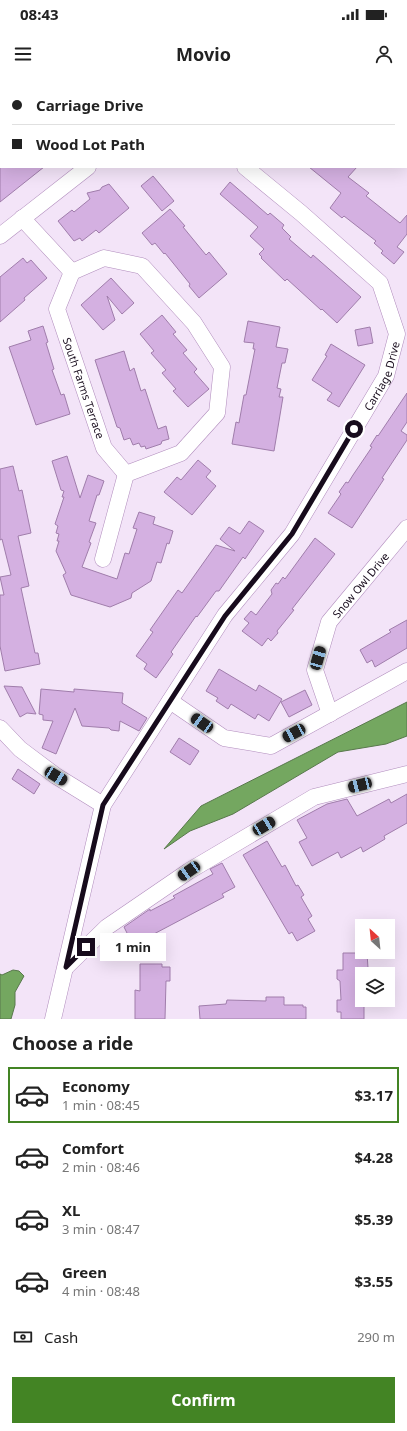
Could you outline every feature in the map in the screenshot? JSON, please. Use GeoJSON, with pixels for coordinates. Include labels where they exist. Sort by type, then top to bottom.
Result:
{"type":"FeatureCollection","features":[{"type":"Feature","properties":{"kind":"street"},"geometry":{"type":"LineString","coordinates":[[0,236],[87,168]]}},
{"type":"Feature","properties":{"kind":"street","name":"Carriage Drive"},"geometry":{"type":"LineString","coordinates":[[53,1019],[103,805],[225,616],[292,534],[386,376],[397,334],[380,283],[301,213],[246,168]]}},
{"type":"Feature","properties":{"kind":"street"},"geometry":{"type":"LineString","coordinates":[[22,218],[72,272],[104,258],[142,266],[194,323],[222,367],[218,413],[180,453],[126,474],[103,559]]}},
{"type":"Feature","properties":{"kind":"street","name":"South Farms Terrace"},"geometry":{"type":"LineString","coordinates":[[72,272],[57,310],[104,448],[126,474]]}},
{"type":"Feature","properties":{"kind":"street","name":"Snow Owl Drive"},"geometry":{"type":"LineString","coordinates":[[330,714],[315,670],[329,622],[407,528]]}},
{"type":"Feature","properties":{"kind":"street"},"geometry":{"type":"LineString","coordinates":[[170,701],[224,738],[271,746],[407,671]]}},
{"type":"Feature","properties":{"kind":"street"},"geometry":{"type":"LineString","coordinates":[[0,728],[20,749],[56,776],[103,805]]}},
{"type":"Feature","properties":{"kind":"street"},"geometry":{"type":"LineString","coordinates":[[66,967],[107,927],[189,871],[314,797],[407,774]]}},
{"type":"Feature","properties":{"kind":"shaded area"},"geometry":{"type":"Polygon","coordinates":[[[407,702],[407,736],[386,744],[338,752],[233,814],[190,831],[164,849],[201,806],[407,702]]]}},
{"type":"Feature","properties":{"kind":"shaded area"},"geometry":{"type":"Polygon","coordinates":[[[13,970],[19,971],[24,976],[15,992],[15,1005],[11,1019],[0,1019],[0,974],[2,975],[13,970]]]}},
{"type":"Feature","properties":{"kind":"building"},"geometry":{"type":"Polygon","coordinates":[[[0,168],[43,168],[0,202],[0,168]]]}},
{"type":"Feature","properties":{"kind":"building"},"geometry":{"type":"Polygon","coordinates":[[[310,168],[356,168],[348,177],[369,193],[366,196],[400,223],[407,215],[407,234],[397,247],[404,252],[394,264],[381,253],[383,251],[374,243],[376,241],[344,216],[342,218],[330,208],[341,193],[310,168]]]}},
{"type":"Feature","properties":{"kind":"building"},"geometry":{"type":"Polygon","coordinates":[[[153,176],[174,201],[162,211],[141,186],[153,176]]]}},
{"type":"Feature","properties":{"kind":"building"},"geometry":{"type":"Polygon","coordinates":[[[230,182],[268,215],[270,213],[284,225],[282,228],[291,237],[289,239],[311,258],[313,255],[361,297],[337,323],[287,279],[285,281],[261,258],[262,257],[259,254],[264,249],[250,236],[258,227],[220,194],[230,182]]]}},
{"type":"Feature","properties":{"kind":"building"},"geometry":{"type":"Polygon","coordinates":[[[109,184],[129,208],[99,233],[96,230],[82,241],[80,238],[74,241],[58,221],[72,210],[74,212],[90,199],[87,193],[100,190],[102,187],[109,184]]]}},
{"type":"Feature","properties":{"kind":"building"},"geometry":{"type":"Polygon","coordinates":[[[170,209],[185,226],[183,227],[206,255],[209,252],[227,274],[199,298],[189,286],[190,284],[165,253],[164,254],[155,243],[152,245],[142,233],[170,209]]]}},
{"type":"Feature","properties":{"kind":"building"},"geometry":{"type":"Polygon","coordinates":[[[23,258],[27,263],[31,260],[47,278],[0,322],[0,277],[23,258]]]}},
{"type":"Feature","properties":{"kind":"building"},"geometry":{"type":"Polygon","coordinates":[[[111,278],[134,303],[122,314],[107,296],[115,320],[103,330],[81,305],[111,278]]]}},
{"type":"Feature","properties":{"kind":"building"},"geometry":{"type":"Polygon","coordinates":[[[162,315],[176,332],[173,334],[187,350],[183,353],[197,369],[194,372],[209,389],[188,407],[173,391],[176,389],[162,373],[166,370],[151,353],[154,351],[140,334],[162,315]]]}},
{"type":"Feature","properties":{"kind":"building"},"geometry":{"type":"Polygon","coordinates":[[[248,321],[280,327],[276,347],[288,349],[285,363],[282,363],[277,388],[281,389],[279,397],[283,397],[274,451],[232,444],[236,422],[239,423],[244,395],[246,395],[255,349],[253,349],[254,343],[244,342],[248,321]]]}},
{"type":"Feature","properties":{"kind":"building"},"geometry":{"type":"Polygon","coordinates":[[[43,326],[48,342],[46,343],[54,369],[52,370],[61,395],[64,394],[70,414],[36,425],[9,347],[31,340],[28,331],[43,326]]]}},
{"type":"Feature","properties":{"kind":"building"},"geometry":{"type":"Polygon","coordinates":[[[370,327],[373,343],[358,346],[355,330],[370,327]]]}},
{"type":"Feature","properties":{"kind":"building"},"geometry":{"type":"Polygon","coordinates":[[[331,344],[365,365],[339,407],[327,400],[332,393],[312,380],[327,356],[325,355],[331,344]]]}},
{"type":"Feature","properties":{"kind":"building"},"geometry":{"type":"Polygon","coordinates":[[[124,351],[130,371],[134,368],[141,391],[145,389],[158,429],[166,426],[169,439],[162,441],[161,444],[146,449],[145,446],[141,447],[139,443],[133,445],[130,438],[124,440],[120,428],[117,427],[95,360],[124,351]]]}},
{"type":"Feature","properties":{"kind":"building"},"geometry":{"type":"Polygon","coordinates":[[[407,393],[407,422],[401,431],[407,435],[407,440],[352,528],[328,513],[341,494],[339,492],[346,482],[348,483],[372,447],[370,446],[377,435],[378,436],[407,393]]]}},
{"type":"Feature","properties":{"kind":"building"},"geometry":{"type":"Polygon","coordinates":[[[67,456],[80,498],[88,475],[104,481],[99,495],[97,495],[89,521],[96,523],[89,542],[91,543],[82,567],[117,579],[125,553],[129,554],[137,529],[133,528],[139,512],[155,517],[153,524],[173,531],[169,544],[167,543],[161,563],[157,562],[151,581],[132,593],[131,598],[110,607],[71,595],[63,575],[66,573],[56,551],[59,541],[57,541],[59,534],[56,533],[58,526],[55,524],[64,497],[62,497],[64,491],[61,490],[52,461],[67,456]]]}},
{"type":"Feature","properties":{"kind":"building"},"geometry":{"type":"Polygon","coordinates":[[[198,460],[211,471],[206,477],[216,486],[192,515],[164,492],[177,477],[181,480],[198,460]]]}},
{"type":"Feature","properties":{"kind":"building"},"geometry":{"type":"Polygon","coordinates":[[[13,466],[19,491],[22,490],[31,533],[18,536],[29,586],[21,588],[35,653],[38,653],[40,664],[5,671],[0,646],[0,595],[4,595],[0,577],[11,575],[2,539],[0,540],[0,469],[13,466]]]}},
{"type":"Feature","properties":{"kind":"building"},"geometry":{"type":"Polygon","coordinates":[[[249,521],[264,531],[245,559],[243,557],[219,591],[216,591],[197,617],[196,616],[171,652],[173,654],[156,678],[144,669],[147,664],[136,656],[153,632],[150,630],[178,590],[182,593],[216,545],[235,551],[220,539],[229,527],[240,534],[249,521]]]}},
{"type":"Feature","properties":{"kind":"building"},"geometry":{"type":"Polygon","coordinates":[[[315,538],[335,554],[292,609],[294,610],[277,631],[278,633],[271,641],[268,638],[262,646],[242,631],[249,623],[244,619],[251,611],[256,615],[272,594],[271,590],[276,583],[278,584],[283,577],[285,579],[315,538]]]}},
{"type":"Feature","properties":{"kind":"building"},"geometry":{"type":"Polygon","coordinates":[[[407,620],[407,648],[375,667],[372,660],[367,663],[360,650],[391,632],[389,630],[407,620]]]}},
{"type":"Feature","properties":{"kind":"building"},"geometry":{"type":"Polygon","coordinates":[[[219,669],[256,691],[259,685],[282,699],[269,721],[258,714],[255,719],[231,704],[228,709],[216,701],[218,698],[206,691],[219,669]]]}},
{"type":"Feature","properties":{"kind":"building"},"geometry":{"type":"Polygon","coordinates":[[[4,686],[22,687],[36,714],[27,713],[20,717],[4,686]]]}},
{"type":"Feature","properties":{"kind":"building"},"geometry":{"type":"Polygon","coordinates":[[[41,689],[74,692],[74,689],[123,693],[122,703],[147,718],[139,731],[120,721],[119,731],[111,730],[109,728],[82,726],[75,708],[56,754],[42,748],[53,721],[43,720],[43,715],[39,714],[41,689]]]}},
{"type":"Feature","properties":{"kind":"building"},"geometry":{"type":"Polygon","coordinates":[[[305,690],[312,705],[289,717],[281,702],[305,690]]]}},
{"type":"Feature","properties":{"kind":"building"},"geometry":{"type":"Polygon","coordinates":[[[179,738],[199,751],[190,765],[170,752],[179,738]]]}},
{"type":"Feature","properties":{"kind":"building"},"geometry":{"type":"Polygon","coordinates":[[[18,769],[40,784],[34,794],[12,779],[18,769]]]}},
{"type":"Feature","properties":{"kind":"building"},"geometry":{"type":"Polygon","coordinates":[[[407,794],[407,823],[384,836],[385,839],[363,852],[361,847],[341,858],[338,852],[312,866],[299,842],[307,838],[297,820],[327,804],[347,799],[357,816],[389,799],[391,803],[407,794]]]}},
{"type":"Feature","properties":{"kind":"building"},"geometry":{"type":"Polygon","coordinates":[[[267,841],[282,867],[285,865],[296,886],[298,885],[304,895],[301,897],[312,916],[308,919],[315,931],[297,941],[292,932],[289,934],[243,855],[267,841]]]}},
{"type":"Feature","properties":{"kind":"building"},"geometry":{"type":"Polygon","coordinates":[[[222,863],[235,887],[222,894],[224,897],[133,945],[124,927],[150,909],[150,911],[175,898],[173,896],[213,874],[210,869],[222,863]]]}},
{"type":"Feature","properties":{"kind":"building"},"geometry":{"type":"Polygon","coordinates":[[[343,953],[355,953],[355,959],[367,959],[368,967],[355,967],[355,1007],[364,1007],[364,1019],[341,1019],[341,1012],[337,1012],[337,1000],[341,1000],[340,981],[337,979],[337,970],[343,970],[343,953]]]}},
{"type":"Feature","properties":{"kind":"building"},"geometry":{"type":"Polygon","coordinates":[[[140,964],[162,964],[162,967],[170,967],[170,981],[166,981],[165,1019],[135,1019],[135,990],[140,991],[140,964]]]}},
{"type":"Feature","properties":{"kind":"building"},"geometry":{"type":"Polygon","coordinates":[[[266,997],[284,997],[284,1005],[303,1005],[303,1007],[306,1007],[306,1019],[200,1019],[199,1006],[226,1004],[227,1000],[266,1001],[266,997]]]}},
{"type":"Feature","properties":{"kind":"route"},"geometry":{"type":"LineString","coordinates":[[86,947],[66,967],[103,805],[225,616],[292,534],[354,429]]}}]}
